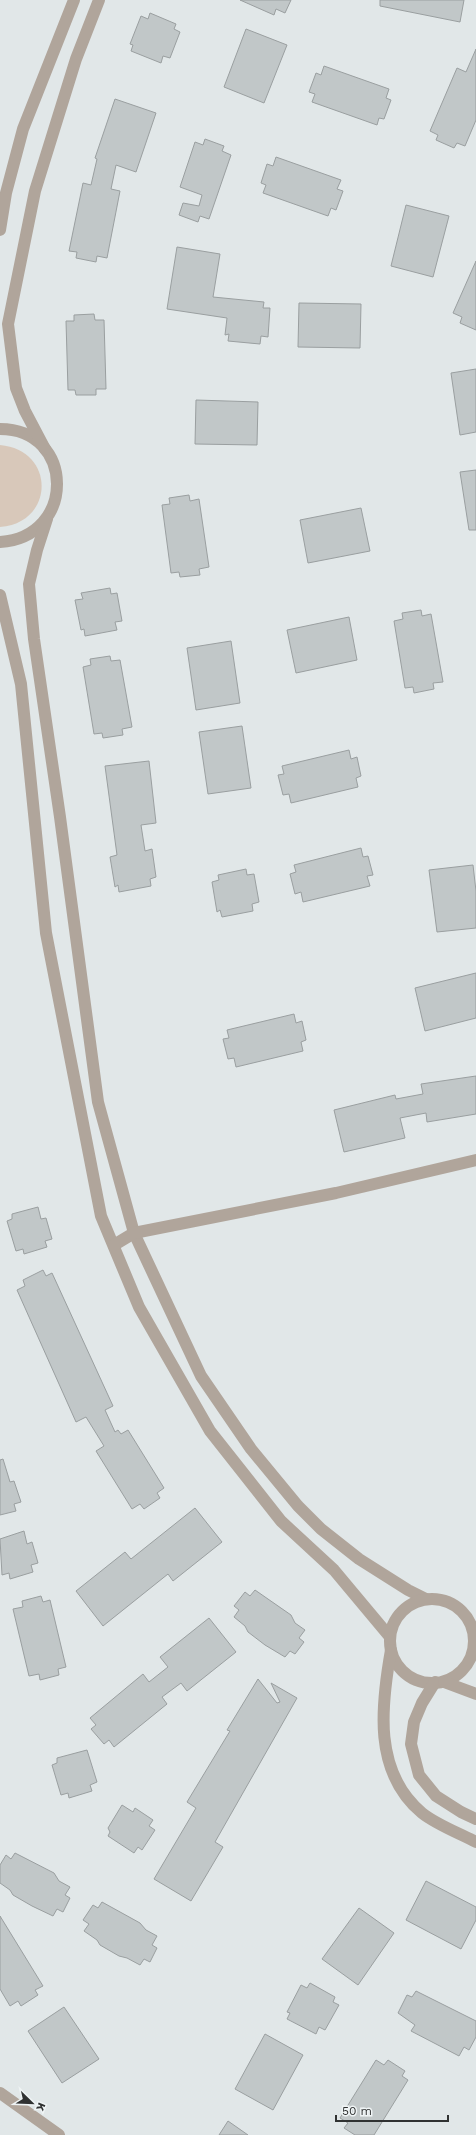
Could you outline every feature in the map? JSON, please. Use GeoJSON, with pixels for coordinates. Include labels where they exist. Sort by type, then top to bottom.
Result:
{"type":"FeatureCollection","features":[{"type":"Feature","properties":{"kind":"street"},"geometry":{"type":"LineString","coordinates":[[0,230],[6,193],[24,129],[74,0]]}},
{"type":"Feature","properties":{"kind":"street"},"geometry":{"type":"LineString","coordinates":[[99,0],[76,59],[35,191],[8,324],[16,388],[25,411],[54,466],[58,485],[55,503],[47,519],[37,550],[29,584],[34,639],[60,817],[98,1102],[134,1233],[201,1376],[251,1449],[298,1506],[321,1529],[359,1559],[408,1590],[426,1598],[440,1599],[454,1604],[465,1613],[474,1628],[475,1639],[473,1653],[466,1666],[456,1676],[440,1682],[422,1703],[414,1722],[411,1744],[419,1775],[436,1796],[461,1812],[476,1819]]}},
{"type":"Feature","properties":{"kind":"street"},"geometry":{"type":"LineString","coordinates":[[0,429],[12,429],[30,436],[45,449]]}},
{"type":"Feature","properties":{"kind":"street"},"geometry":{"type":"LineString","coordinates":[[0,542],[18,539],[34,531],[47,519]]}},
{"type":"Feature","properties":{"kind":"street"},"geometry":{"type":"LineString","coordinates":[[0,595],[22,684],[46,933],[101,1216],[139,1307],[210,1431],[281,1521],[334,1570],[390,1636]]}},
{"type":"Feature","properties":{"kind":"street"},"geometry":{"type":"LineString","coordinates":[[114,1245],[134,1233],[336,1193],[476,1160]]}},
{"type":"Feature","properties":{"kind":"street"},"geometry":{"type":"LineString","coordinates":[[426,1598],[413,1603],[401,1612],[394,1623],[390,1636],[391,1650],[385,1684],[383,1740],[391,1769],[408,1799],[423,1814],[476,1842]]}},
{"type":"Feature","properties":{"kind":"street"},"geometry":{"type":"LineString","coordinates":[[391,1650],[396,1663],[405,1673],[417,1680],[440,1682],[476,1694]]}},
{"type":"Feature","properties":{"kind":"street"},"geometry":{"type":"LineString","coordinates":[[0,2093],[59,2135]]}},
{"type":"Feature","properties":{"kind":"shaded area"},"geometry":{"type":"Polygon","coordinates":[[[0,445],[18,450],[31,459],[39,472],[42,486],[39,501],[31,513],[18,523],[0,527],[0,445]]]}},
{"type":"Feature","properties":{"kind":"building"},"geometry":{"type":"Polygon","coordinates":[[[240,0],[291,0],[285,13],[276,9],[274,15],[240,0]]]}},
{"type":"Feature","properties":{"kind":"building"},"geometry":{"type":"Polygon","coordinates":[[[380,0],[464,0],[460,22],[380,6],[380,0]]]}},
{"type":"Feature","properties":{"kind":"building"},"geometry":{"type":"Polygon","coordinates":[[[150,13],[176,24],[174,29],[180,32],[170,58],[163,56],[161,63],[131,51],[133,45],[130,44],[141,16],[148,19],[150,13]]]}},
{"type":"Feature","properties":{"kind":"building"},"geometry":{"type":"Polygon","coordinates":[[[246,29],[287,45],[264,103],[224,87],[246,29]]]}},
{"type":"Feature","properties":{"kind":"building"},"geometry":{"type":"Polygon","coordinates":[[[476,49],[476,120],[465,146],[457,143],[454,148],[436,140],[438,135],[430,131],[457,68],[466,72],[476,49]]]}},
{"type":"Feature","properties":{"kind":"building"},"geometry":{"type":"Polygon","coordinates":[[[324,66],[389,89],[386,98],[391,100],[384,119],[379,118],[377,125],[312,102],[315,94],[309,92],[316,73],[321,75],[324,66]]]}},
{"type":"Feature","properties":{"kind":"building"},"geometry":{"type":"Polygon","coordinates":[[[115,99],[156,113],[136,172],[116,165],[111,189],[120,191],[107,258],[97,256],[96,262],[76,258],[77,252],[69,251],[83,183],[91,185],[97,159],[95,158],[115,99]]]}},
{"type":"Feature","properties":{"kind":"building"},"geometry":{"type":"Polygon","coordinates":[[[205,139],[224,146],[222,151],[231,155],[209,219],[200,216],[198,222],[179,215],[183,203],[199,206],[202,195],[180,187],[195,142],[203,145],[205,139]]]}},
{"type":"Feature","properties":{"kind":"building"},"geometry":{"type":"Polygon","coordinates":[[[276,157],[341,180],[337,189],[343,191],[336,210],[331,208],[328,216],[263,193],[266,185],[261,183],[267,164],[273,166],[276,157]]]}},
{"type":"Feature","properties":{"kind":"building"},"geometry":{"type":"Polygon","coordinates":[[[406,205],[449,216],[433,277],[391,266],[406,205]]]}},
{"type":"Feature","properties":{"kind":"building"},"geometry":{"type":"Polygon","coordinates":[[[177,247],[220,254],[213,297],[264,302],[263,308],[270,308],[268,337],[261,336],[260,344],[228,341],[229,334],[225,335],[227,318],[167,309],[177,247]]]}},
{"type":"Feature","properties":{"kind":"building"},"geometry":{"type":"Polygon","coordinates":[[[476,261],[476,330],[460,323],[462,317],[453,313],[476,261]]]}},
{"type":"Feature","properties":{"kind":"building"},"geometry":{"type":"Polygon","coordinates":[[[299,303],[361,304],[360,348],[298,347],[299,303]]]}},
{"type":"Feature","properties":{"kind":"building"},"geometry":{"type":"Polygon","coordinates":[[[94,314],[95,320],[104,320],[106,389],[96,389],[96,395],[76,395],[75,390],[68,390],[66,321],[74,321],[74,315],[94,314]]]}},
{"type":"Feature","properties":{"kind":"building"},"geometry":{"type":"Polygon","coordinates":[[[476,369],[476,432],[460,435],[451,373],[476,369]]]}},
{"type":"Feature","properties":{"kind":"building"},"geometry":{"type":"Polygon","coordinates":[[[196,400],[258,402],[257,445],[195,444],[196,400]]]}},
{"type":"Feature","properties":{"kind":"building"},"geometry":{"type":"Polygon","coordinates":[[[476,470],[476,530],[469,530],[460,472],[476,470]]]}},
{"type":"Feature","properties":{"kind":"building"},"geometry":{"type":"Polygon","coordinates":[[[189,495],[190,501],[199,499],[209,567],[199,569],[200,575],[180,577],[179,572],[171,573],[162,505],[170,504],[169,498],[189,495]]]}},
{"type":"Feature","properties":{"kind":"building"},"geometry":{"type":"Polygon","coordinates":[[[361,508],[370,551],[308,563],[300,520],[361,508]]]}},
{"type":"Feature","properties":{"kind":"building"},"geometry":{"type":"Polygon","coordinates":[[[110,588],[111,594],[117,593],[122,621],[115,622],[117,630],[85,636],[84,629],[81,630],[75,600],[83,599],[81,593],[110,588]]]}},
{"type":"Feature","properties":{"kind":"building"},"geometry":{"type":"Polygon","coordinates":[[[421,610],[422,616],[431,614],[443,682],[433,683],[434,689],[414,693],[413,687],[405,688],[394,621],[403,619],[402,613],[421,610]]]}},
{"type":"Feature","properties":{"kind":"building"},"geometry":{"type":"Polygon","coordinates":[[[349,617],[357,660],[296,673],[287,630],[349,617]]]}},
{"type":"Feature","properties":{"kind":"building"},"geometry":{"type":"Polygon","coordinates":[[[231,641],[240,703],[196,710],[187,648],[231,641]]]}},
{"type":"Feature","properties":{"kind":"building"},"geometry":{"type":"Polygon","coordinates":[[[110,656],[111,661],[120,660],[132,727],[122,729],[123,735],[103,738],[102,733],[94,734],[83,667],[91,665],[90,659],[110,656]]]}},
{"type":"Feature","properties":{"kind":"building"},"geometry":{"type":"Polygon","coordinates":[[[242,726],[251,788],[208,794],[199,732],[242,726]]]}},
{"type":"Feature","properties":{"kind":"building"},"geometry":{"type":"Polygon","coordinates":[[[349,750],[351,759],[357,757],[361,776],[356,778],[358,787],[291,803],[289,794],[283,795],[278,775],[284,774],[282,766],[349,750]]]}},
{"type":"Feature","properties":{"kind":"building"},"geometry":{"type":"Polygon","coordinates":[[[149,761],[156,823],[141,825],[145,851],[152,849],[156,877],[150,879],[151,886],[119,892],[118,885],[115,887],[110,857],[117,855],[105,766],[149,761]]]}},
{"type":"Feature","properties":{"kind":"building"},"geometry":{"type":"Polygon","coordinates":[[[361,848],[363,857],[368,856],[373,875],[367,876],[370,886],[303,902],[301,892],[295,894],[290,874],[296,872],[294,865],[361,848]]]}},
{"type":"Feature","properties":{"kind":"building"},"geometry":{"type":"Polygon","coordinates":[[[473,865],[476,891],[476,928],[437,932],[429,870],[473,865]]]}},
{"type":"Feature","properties":{"kind":"building"},"geometry":{"type":"Polygon","coordinates":[[[246,869],[247,875],[254,874],[259,902],[252,904],[253,911],[222,917],[220,910],[217,912],[212,882],[219,880],[218,875],[246,869]]]}},
{"type":"Feature","properties":{"kind":"building"},"geometry":{"type":"Polygon","coordinates":[[[476,973],[476,1018],[425,1031],[415,988],[476,973]]]}},
{"type":"Feature","properties":{"kind":"building"},"geometry":{"type":"Polygon","coordinates":[[[294,1014],[296,1023],[302,1021],[306,1040],[301,1042],[303,1051],[236,1067],[234,1058],[228,1059],[223,1039],[229,1038],[227,1030],[294,1014]]]}},
{"type":"Feature","properties":{"kind":"building"},"geometry":{"type":"Polygon","coordinates":[[[476,1076],[476,1114],[427,1122],[426,1113],[400,1118],[405,1138],[344,1152],[334,1110],[395,1095],[396,1099],[423,1094],[421,1084],[476,1076]]]}},
{"type":"Feature","properties":{"kind":"building"},"geometry":{"type":"Polygon","coordinates":[[[38,1207],[41,1219],[46,1218],[52,1239],[45,1241],[47,1247],[24,1254],[23,1249],[16,1251],[7,1221],[12,1219],[12,1214],[38,1207]]]}},
{"type":"Feature","properties":{"kind":"building"},"geometry":{"type":"Polygon","coordinates":[[[43,1270],[46,1276],[52,1273],[113,1406],[105,1410],[115,1432],[118,1430],[121,1434],[128,1430],[164,1488],[157,1493],[160,1498],[144,1509],[140,1504],[132,1509],[96,1451],[104,1446],[86,1417],[76,1422],[17,1290],[25,1286],[23,1280],[43,1270]]]}},
{"type":"Feature","properties":{"kind":"building"},"geometry":{"type":"Polygon","coordinates":[[[3,1459],[10,1482],[14,1481],[21,1502],[14,1504],[16,1511],[0,1515],[0,1460],[3,1459]]]}},
{"type":"Feature","properties":{"kind":"building"},"geometry":{"type":"Polygon","coordinates":[[[195,1508],[222,1542],[173,1581],[168,1574],[103,1626],[76,1591],[125,1552],[131,1559],[195,1508]]]}},
{"type":"Feature","properties":{"kind":"building"},"geometry":{"type":"Polygon","coordinates":[[[24,1531],[27,1544],[32,1542],[38,1563],[31,1565],[33,1572],[10,1579],[9,1573],[2,1575],[0,1539],[24,1531]]]}},
{"type":"Feature","properties":{"kind":"building"},"geometry":{"type":"Polygon","coordinates":[[[255,1590],[291,1615],[295,1623],[305,1630],[299,1638],[304,1642],[295,1654],[290,1651],[285,1657],[265,1645],[248,1632],[245,1626],[234,1617],[239,1610],[234,1606],[245,1592],[250,1596],[255,1590]]]}},
{"type":"Feature","properties":{"kind":"building"},"geometry":{"type":"Polygon","coordinates":[[[41,1596],[43,1602],[50,1600],[66,1667],[58,1669],[59,1675],[40,1680],[39,1674],[29,1676],[13,1609],[23,1607],[22,1601],[41,1596]]]}},
{"type":"Feature","properties":{"kind":"building"},"geometry":{"type":"Polygon","coordinates":[[[209,1618],[236,1652],[187,1691],[181,1683],[162,1697],[167,1704],[114,1747],[109,1740],[104,1744],[91,1729],[96,1725],[90,1718],[143,1674],[149,1682],[168,1667],[160,1657],[209,1618]]]}},
{"type":"Feature","properties":{"kind":"building"},"geometry":{"type":"Polygon","coordinates":[[[258,1679],[277,1703],[280,1702],[271,1683],[297,1698],[215,1842],[223,1847],[191,1901],[154,1879],[196,1808],[187,1802],[230,1731],[227,1730],[258,1679]]]}},
{"type":"Feature","properties":{"kind":"building"},"geometry":{"type":"Polygon","coordinates":[[[87,1750],[97,1782],[90,1785],[92,1791],[69,1798],[68,1793],[61,1795],[52,1765],[57,1763],[57,1758],[87,1750]]]}},
{"type":"Feature","properties":{"kind":"building"},"geometry":{"type":"Polygon","coordinates":[[[122,1805],[133,1812],[135,1808],[153,1820],[149,1826],[155,1830],[142,1850],[138,1847],[134,1853],[108,1836],[110,1832],[108,1828],[122,1805]]]}},
{"type":"Feature","properties":{"kind":"building"},"geometry":{"type":"Polygon","coordinates":[[[15,1853],[54,1873],[59,1881],[70,1887],[65,1895],[70,1898],[63,1912],[57,1909],[53,1916],[13,1895],[10,1890],[0,1883],[0,1865],[6,1855],[11,1859],[15,1853]]]}},
{"type":"Feature","properties":{"kind":"building"},"geometry":{"type":"Polygon","coordinates":[[[426,1881],[476,1907],[476,1920],[461,1949],[406,1920],[426,1881]]]}},
{"type":"Feature","properties":{"kind":"building"},"geometry":{"type":"Polygon","coordinates":[[[102,1902],[140,1923],[146,1930],[157,1936],[152,1945],[157,1948],[150,1962],[144,1959],[140,1965],[127,1958],[119,1956],[100,1945],[97,1940],[84,1931],[89,1924],[83,1920],[93,1905],[98,1908],[102,1902]]]}},
{"type":"Feature","properties":{"kind":"building"},"geometry":{"type":"Polygon","coordinates":[[[359,1908],[394,1933],[358,1985],[322,1959],[359,1908]]]}},
{"type":"Feature","properties":{"kind":"building"},"geometry":{"type":"Polygon","coordinates":[[[0,1916],[43,1986],[35,1990],[38,1995],[21,2006],[18,2001],[10,2006],[0,1989],[0,1916]]]}},
{"type":"Feature","properties":{"kind":"building"},"geometry":{"type":"Polygon","coordinates":[[[310,1983],[335,1997],[333,2002],[339,2005],[325,2030],[319,2027],[316,2034],[287,2019],[290,2013],[287,2012],[301,1985],[307,1988],[310,1983]]]}},
{"type":"Feature","properties":{"kind":"building"},"geometry":{"type":"Polygon","coordinates":[[[416,1991],[476,2021],[476,2037],[469,2050],[464,2047],[459,2056],[411,2031],[415,2025],[398,2013],[407,1995],[412,1997],[416,1991]]]}},
{"type":"Feature","properties":{"kind":"building"},"geometry":{"type":"Polygon","coordinates":[[[64,2007],[99,2059],[62,2083],[28,2031],[64,2007]]]}},
{"type":"Feature","properties":{"kind":"building"},"geometry":{"type":"Polygon","coordinates":[[[265,2034],[303,2055],[273,2110],[235,2089],[265,2034]]]}},
{"type":"Feature","properties":{"kind":"building"},"geometry":{"type":"Polygon","coordinates":[[[376,2060],[384,2065],[388,2060],[405,2071],[402,2076],[408,2080],[374,2135],[355,2135],[344,2128],[348,2123],[340,2118],[376,2060]]]}},
{"type":"Feature","properties":{"kind":"building"},"geometry":{"type":"Polygon","coordinates":[[[228,2121],[248,2135],[219,2135],[228,2121]]]}}]}
